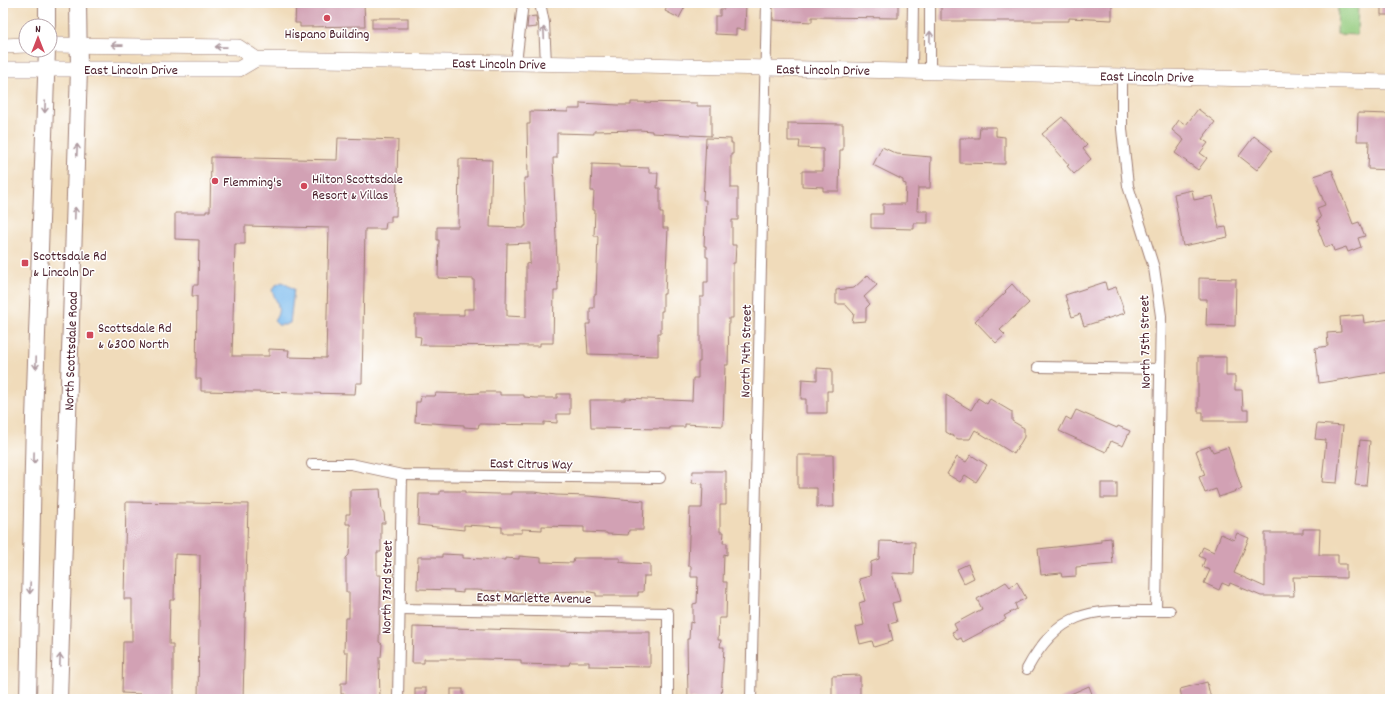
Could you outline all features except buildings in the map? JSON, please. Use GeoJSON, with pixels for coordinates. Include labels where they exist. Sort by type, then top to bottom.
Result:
{"type":"FeatureCollection","features":[{"type":"Feature","properties":{"kind":"main road"},"geometry":{"type":"LineString","coordinates":[[47,3],[47,18]]}},
{"type":"Feature","properties":{"kind":"main road","name":"North Scottsdale Road"},"geometry":{"type":"LineString","coordinates":[[59,699],[80,45],[78,3]]}},
{"type":"Feature","properties":{"kind":"main road","name":"East Lincoln Drive"},"geometry":{"type":"LineString","coordinates":[[58,45],[238,47],[256,59]]}},
{"type":"Feature","properties":{"kind":"main road"},"geometry":{"type":"LineString","coordinates":[[3,46],[18,46]]}},
{"type":"Feature","properties":{"kind":"main road"},"geometry":{"type":"LineString","coordinates":[[28,699],[34,419],[47,58]]}},
{"type":"Feature","properties":{"kind":"main road","name":"East Lincoln Drive"},"geometry":{"type":"LineString","coordinates":[[3,69],[239,69],[256,59],[930,70],[1390,82]]}},
{"type":"Feature","properties":{"kind":"street"},"geometry":{"type":"LineString","coordinates":[[516,63],[523,3]]}},
{"type":"Feature","properties":{"kind":"street"},"geometry":{"type":"LineString","coordinates":[[540,3],[544,23],[546,63]]}},
{"type":"Feature","properties":{"kind":"street","name":"North 74th Street"},"geometry":{"type":"LineString","coordinates":[[751,699],[767,3]]}},
{"type":"Feature","properties":{"kind":"street"},"geometry":{"type":"LineString","coordinates":[[912,70],[913,3]]}},
{"type":"Feature","properties":{"kind":"street"},"geometry":{"type":"LineString","coordinates":[[930,3],[930,70]]}},
{"type":"Feature","properties":{"kind":"street","name":"North 75th Street"},"geometry":{"type":"LineString","coordinates":[[1122,76],[1122,129],[1128,186],[1154,268],[1161,316],[1156,611]]}},
{"type":"Feature","properties":{"kind":"street"},"geometry":{"type":"LineString","coordinates":[[1038,367],[1160,369]]}},
{"type":"Feature","properties":{"kind":"street","name":"East Citrus Way"},"geometry":{"type":"LineString","coordinates":[[312,464],[351,464],[402,475],[660,478]]}},
{"type":"Feature","properties":{"kind":"street","name":"North 73rd Street"},"geometry":{"type":"LineString","coordinates":[[398,699],[402,475]]}},
{"type":"Feature","properties":{"kind":"street","name":"East Marlette Avenue"},"geometry":{"type":"LineString","coordinates":[[400,609],[668,613],[668,699]]}},
{"type":"Feature","properties":{"kind":"street"},"geometry":{"type":"LineString","coordinates":[[1027,669],[1038,649],[1054,630],[1068,622],[1089,614],[1106,610],[1170,611]]}},
{"type":"Feature","properties":{"kind":"green space"},"geometry":{"type":"Polygon","coordinates":[[[1338,3],[1358,3],[1357,35],[1337,34],[1338,3]]]}},
{"type":"Feature","properties":{"kind":"water"},"geometry":{"type":"Polygon","coordinates":[[[282,282],[294,289],[290,323],[278,325],[274,321],[277,316],[278,309],[272,290],[276,285],[282,282]]]}},
{"type":"Feature","properties":{"kind":"place","name":"Hispano Building"},"geometry":{"type":"Point","coordinates":[327,18]}},
{"type":"Feature","properties":{"kind":"place","name":"Flemming's"},"geometry":{"type":"Point","coordinates":[215,181]}},
{"type":"Feature","properties":{"kind":"place","name":"Hilton Scottsdale Resort & Villas"},"geometry":{"type":"Point","coordinates":[304,186]}},
{"type":"Feature","properties":{"kind":"place","name":"Scottsdale Rd & Lincoln Dr"},"geometry":{"type":"Point","coordinates":[25,263]}},
{"type":"Feature","properties":{"kind":"place","name":"Scottsdale Rd & 6300 North"},"geometry":{"type":"Point","coordinates":[90,335]}}]}
